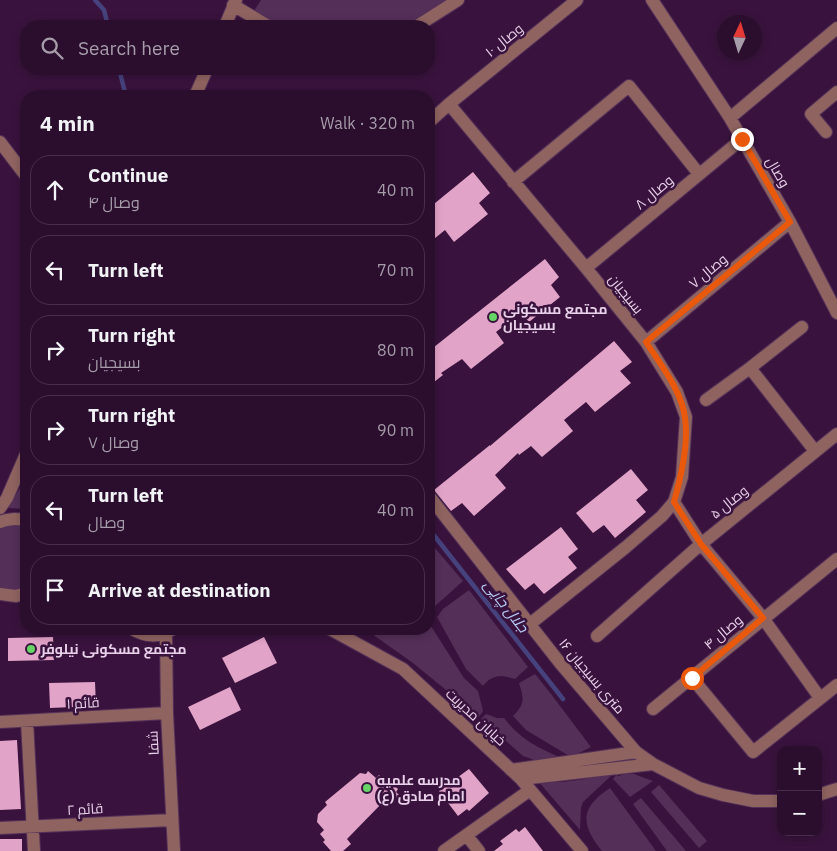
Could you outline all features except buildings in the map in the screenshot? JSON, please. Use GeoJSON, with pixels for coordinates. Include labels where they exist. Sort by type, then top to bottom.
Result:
{"type":"FeatureCollection","features":[{"type":"Feature","properties":{"kind":"street"},"geometry":{"type":"LineString","coordinates":[[426,20],[458,0]]}},
{"type":"Feature","properties":{"kind":"street","name":"وصال ۱۰"},"geometry":{"type":"LineString","coordinates":[[435,117],[577,0]]}},
{"type":"Feature","properties":{"kind":"street","name":"وصال"},"geometry":{"type":"LineString","coordinates":[[652,0],[730,118],[790,222],[837,313]]}},
{"type":"Feature","properties":{"kind":"street"},"geometry":{"type":"LineString","coordinates":[[228,20],[235,3],[259,20]]}},
{"type":"Feature","properties":{"kind":"street"},"geometry":{"type":"LineString","coordinates":[[730,118],[837,28]]}},
{"type":"Feature","properties":{"kind":"street"},"geometry":{"type":"LineString","coordinates":[[197,90],[204,75]]}},
{"type":"Feature","properties":{"kind":"street"},"geometry":{"type":"LineString","coordinates":[[513,182],[629,86],[699,174]]}},
{"type":"Feature","properties":{"kind":"street"},"geometry":{"type":"LineString","coordinates":[[826,132],[811,114],[837,92]]}},
{"type":"Feature","properties":{"kind":"street","name":"بسیجیان"},"geometry":{"type":"LineString","coordinates":[[449,104],[646,342],[677,392],[686,417],[682,477],[674,502],[662,516],[626,547],[530,624]]}},
{"type":"Feature","properties":{"kind":"street","name":"وصال ۸"},"geometry":{"type":"LineString","coordinates":[[586,268],[742,139]]}},
{"type":"Feature","properties":{"kind":"street"},"geometry":{"type":"LineString","coordinates":[[0,142],[20,168]]}},
{"type":"Feature","properties":{"kind":"street","name":"وصال ۷"},"geometry":{"type":"LineString","coordinates":[[646,342],[790,222]]}},
{"type":"Feature","properties":{"kind":"street"},"geometry":{"type":"LineString","coordinates":[[706,400],[802,327]]}},
{"type":"Feature","properties":{"kind":"street"},"geometry":{"type":"LineString","coordinates":[[750,368],[815,451]]}},
{"type":"Feature","properties":{"kind":"street","name":"وصال ۵"},"geometry":{"type":"LineString","coordinates":[[597,636],[701,544],[837,434]]}},
{"type":"Feature","properties":{"kind":"street"},"geometry":{"type":"LineString","coordinates":[[2,500],[20,466]]}},
{"type":"Feature","properties":{"kind":"street"},"geometry":{"type":"LineString","coordinates":[[674,502],[701,544],[763,618],[820,698]]}},
{"type":"Feature","properties":{"kind":"street","name":"۱۶ متری بسیجیان"},"geometry":{"type":"LineString","coordinates":[[435,504],[560,663],[636,752],[653,764],[699,788],[723,796],[753,801],[777,801]]}},
{"type":"Feature","properties":{"kind":"street"},"geometry":{"type":"LineString","coordinates":[[0,522],[20,519]]}},
{"type":"Feature","properties":{"kind":"street","name":"وصال ۴"},"geometry":{"type":"LineString","coordinates":[[653,709],[837,559]]}},
{"type":"Feature","properties":{"kind":"street"},"geometry":{"type":"LineString","coordinates":[[0,594],[20,595]]}},
{"type":"Feature","properties":{"kind":"street"},"geometry":{"type":"LineString","coordinates":[[142,635],[158,635]]}},
{"type":"Feature","properties":{"kind":"street","name":"شفا"},"geometry":{"type":"LineString","coordinates":[[169,635],[167,714],[174,851]]}},
{"type":"Feature","properties":{"kind":"street","name":"خیابان مدیریت"},"geometry":{"type":"LineString","coordinates":[[341,635],[403,669],[522,780],[582,851]]}},
{"type":"Feature","properties":{"kind":"street"},"geometry":{"type":"LineString","coordinates":[[692,678],[753,752],[837,685]]}},
{"type":"Feature","properties":{"kind":"street","name":"قائم ۱"},"geometry":{"type":"LineString","coordinates":[[0,722],[167,714]]}},
{"type":"Feature","properties":{"kind":"street"},"geometry":{"type":"LineString","coordinates":[[27,720],[34,851]]}},
{"type":"Feature","properties":{"kind":"street"},"geometry":{"type":"LineString","coordinates":[[511,770],[636,752]]}},
{"type":"Feature","properties":{"kind":"street"},"geometry":{"type":"LineString","coordinates":[[522,780],[653,764]]}},
{"type":"Feature","properties":{"kind":"street"},"geometry":{"type":"LineString","coordinates":[[444,851],[530,790]]}},
{"type":"Feature","properties":{"kind":"street"},"geometry":{"type":"LineString","coordinates":[[822,794],[836,791]]}},
{"type":"Feature","properties":{"kind":"street","name":"قائم ۲"},"geometry":{"type":"LineString","coordinates":[[0,828],[172,820]]}},
{"type":"Feature","properties":{"kind":"street"},"geometry":{"type":"LineString","coordinates":[[467,836],[479,851]]}},
{"type":"Feature","properties":{"kind":"shaded area"},"geometry":{"type":"Polygon","coordinates":[[[261,0],[447,0],[415,20],[268,20],[254,11],[261,0]]]}},
{"type":"Feature","properties":{"kind":"shaded area"},"geometry":{"type":"Polygon","coordinates":[[[20,488],[20,509],[7,508],[20,488]]]}},
{"type":"Feature","properties":{"kind":"shaded area"},"geometry":{"type":"Polygon","coordinates":[[[6,523],[20,524],[20,590],[0,591],[0,527],[6,523]]]}},
{"type":"Feature","properties":{"kind":"shaded area"},"geometry":{"type":"Polygon","coordinates":[[[435,548],[463,581],[435,606],[435,548]]]}},
{"type":"Feature","properties":{"kind":"shaded area"},"geometry":{"type":"Polygon","coordinates":[[[469,590],[528,667],[515,679],[498,676],[490,679],[483,686],[466,669],[437,617],[443,609],[469,590]]]}},
{"type":"Feature","properties":{"kind":"shaded area"},"geometry":{"type":"Polygon","coordinates":[[[435,632],[464,678],[478,691],[483,711],[479,717],[413,663],[373,635],[435,635],[435,632]]]}},
{"type":"Feature","properties":{"kind":"shaded area"},"geometry":{"type":"Polygon","coordinates":[[[535,674],[591,747],[571,757],[526,730],[513,716],[520,708],[522,701],[519,683],[535,674]]]}},
{"type":"Feature","properties":{"kind":"shaded area"},"geometry":{"type":"Polygon","coordinates":[[[486,714],[497,718],[504,718],[524,738],[566,760],[537,761],[523,756],[481,719],[486,714]]]}},
{"type":"Feature","properties":{"kind":"shaded area"},"geometry":{"type":"Polygon","coordinates":[[[634,774],[653,781],[630,797],[613,779],[616,775],[634,774]]]}},
{"type":"Feature","properties":{"kind":"shaded area"},"geometry":{"type":"Polygon","coordinates":[[[612,775],[583,802],[580,830],[538,781],[570,781],[612,775]]]}},
{"type":"Feature","properties":{"kind":"shaded area"},"geometry":{"type":"Polygon","coordinates":[[[659,785],[707,841],[699,848],[651,792],[659,785]]]}},
{"type":"Feature","properties":{"kind":"shaded area"},"geometry":{"type":"Polygon","coordinates":[[[610,788],[656,851],[602,851],[595,842],[587,825],[586,817],[593,803],[610,788]]]}},
{"type":"Feature","properties":{"kind":"shaded area"},"geometry":{"type":"Polygon","coordinates":[[[641,798],[686,851],[667,851],[633,804],[641,798]]]}},
{"type":"Feature","properties":{"kind":"waterway"},"geometry":{"type":"LineString","coordinates":[[95,0],[104,10],[106,20]]}},
{"type":"Feature","properties":{"kind":"waterway"},"geometry":{"type":"LineString","coordinates":[[121,75],[124,90]]}},
{"type":"Feature","properties":{"kind":"waterway","name":"جلال چایی"},"geometry":{"type":"LineString","coordinates":[[435,537],[563,699]]}},
{"type":"Feature","properties":{"kind":"place","name":"مجتمع مسکونی بسیجیان"},"geometry":{"type":"Point","coordinates":[493,317]}},
{"type":"Feature","properties":{"kind":"place","name":"مجتمع مسکونی نیلوفر"},"geometry":{"type":"Point","coordinates":[31,649]}},
{"type":"Feature","properties":{"kind":"place","name":"مدرسه علمیه امام صادق (ع)"},"geometry":{"type":"Point","coordinates":[367,788]}},
{"type":"Feature","properties":{"kind":"route"},"geometry":{"type":"LineString","coordinates":[[692,678],[763,618],[701,544],[674,502],[682,477],[686,417],[677,392],[646,342],[790,222],[742,139]]}}]}
